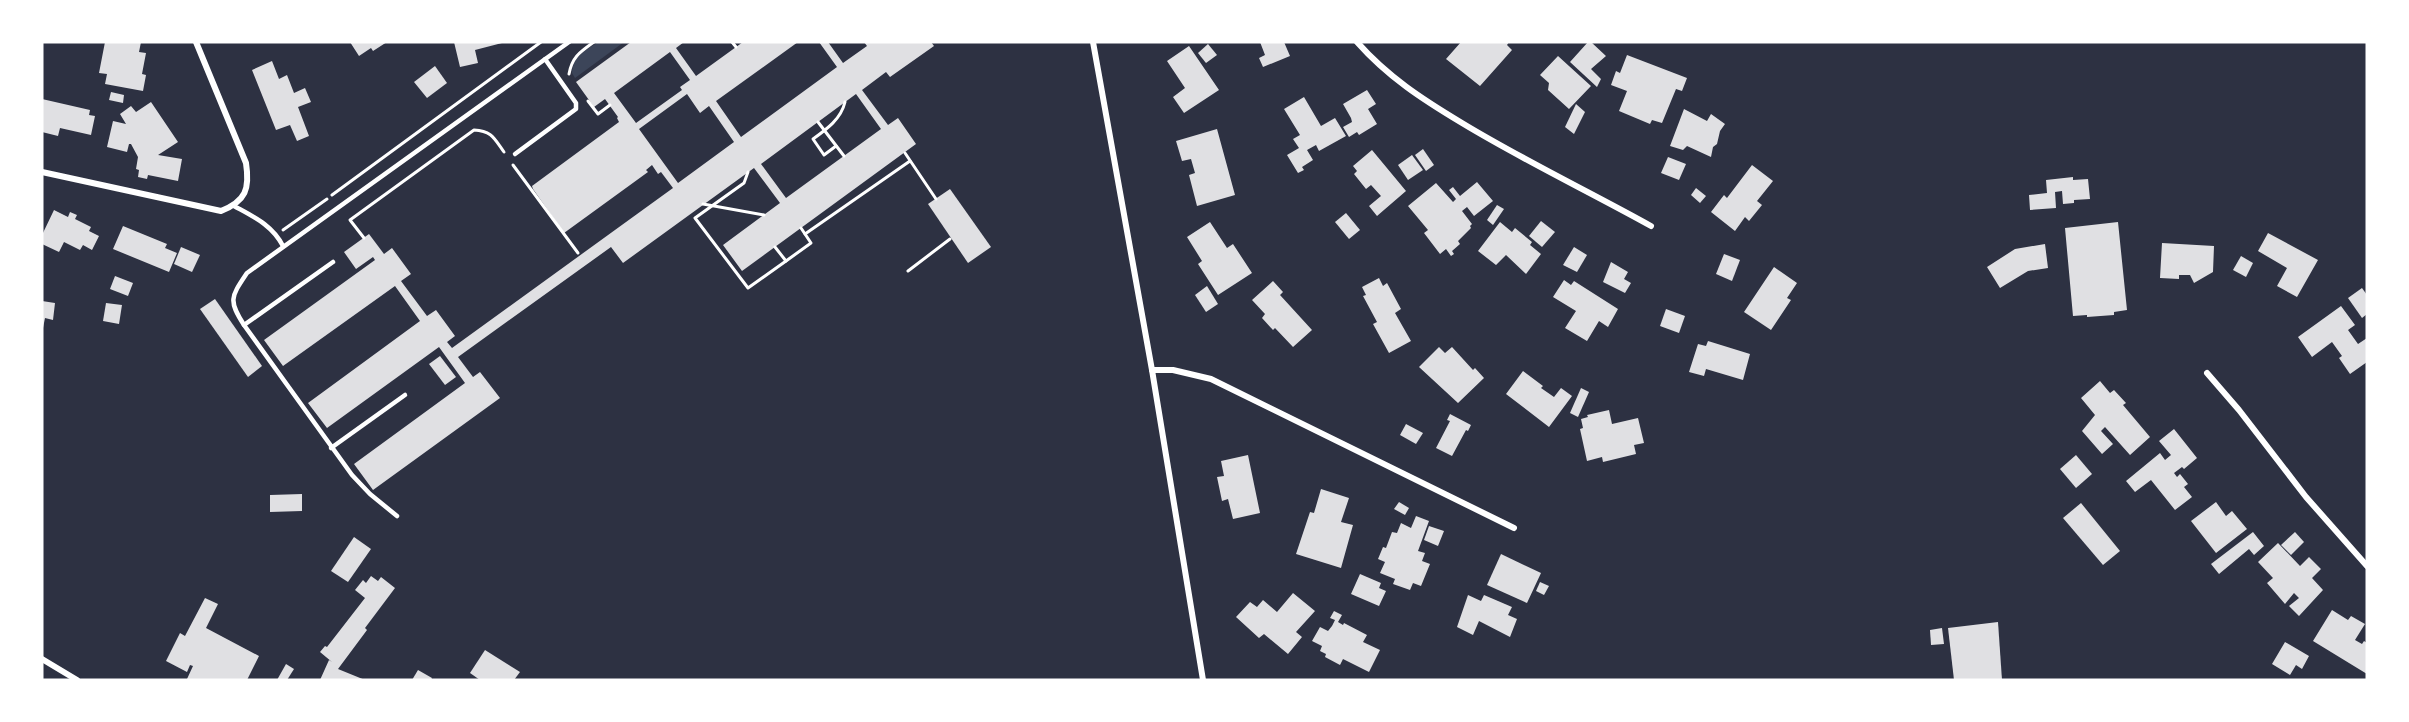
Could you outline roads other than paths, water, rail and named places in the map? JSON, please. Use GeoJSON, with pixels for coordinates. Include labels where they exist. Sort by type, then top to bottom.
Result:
{"type":"FeatureCollection","features":[{"type":"Feature","properties":{"kind":"street"},"geometry":{"type":"LineString","coordinates":[[42,172],[221,211],[237,203],[249,181],[246,163],[196,42]]}},
{"type":"Feature","properties":{"kind":"street"},"geometry":{"type":"LineString","coordinates":[[1093,42],[1152,370],[1203,680]]}},
{"type":"Feature","properties":{"kind":"street"},"geometry":{"type":"LineString","coordinates":[[1357,42],[1411,92],[1518,157],[1651,226]]}},
{"type":"Feature","properties":{"kind":"street"},"geometry":{"type":"LineString","coordinates":[[1152,370],[1173,370],[1211,379],[1514,528]]}},
{"type":"Feature","properties":{"kind":"street"},"geometry":{"type":"LineString","coordinates":[[2207,373],[2239,410],[2306,497],[2367,566]]}},
{"type":"Feature","properties":{"kind":"street"},"geometry":{"type":"LineString","coordinates":[[42,659],[77,680]]}},
{"type":"Feature","properties":{"kind":"lane"},"geometry":{"type":"LineString","coordinates":[[397,516],[370,494],[331,448],[244,325],[233,308],[237,288],[247,273],[283,246],[569,42]]}},
{"type":"Feature","properties":{"kind":"lane"},"geometry":{"type":"LineString","coordinates":[[515,154],[576,109],[576,103],[545,59]]}},
{"type":"Feature","properties":{"kind":"lane"},"geometry":{"type":"LineString","coordinates":[[237,203],[268,225],[277,234],[283,246]]}},
{"type":"Feature","properties":{"kind":"lane"},"geometry":{"type":"LineString","coordinates":[[244,325],[333,262]]}},
{"type":"Feature","properties":{"kind":"lane"},"geometry":{"type":"LineString","coordinates":[[331,448],[405,395]]}}]}
